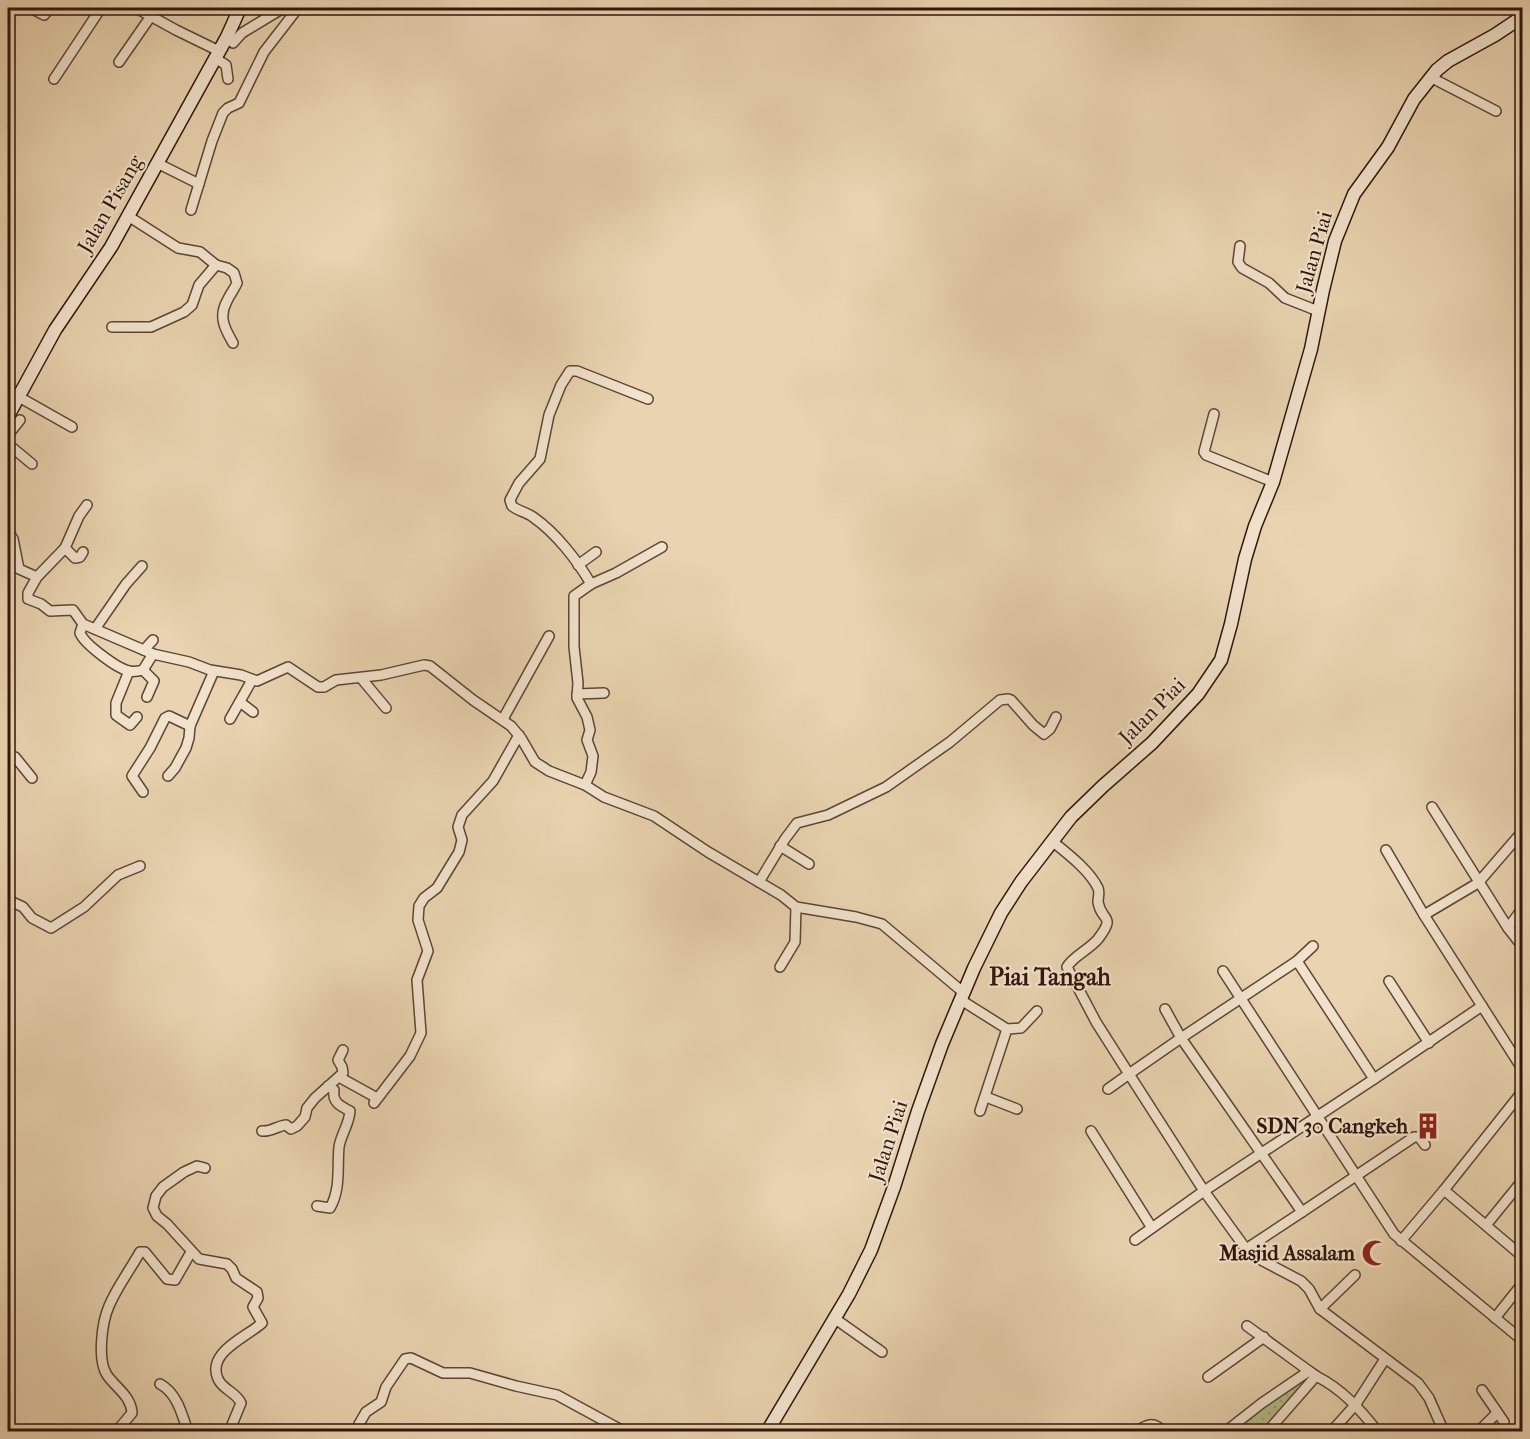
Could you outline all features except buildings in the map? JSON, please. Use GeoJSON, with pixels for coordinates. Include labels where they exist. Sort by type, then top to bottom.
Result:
{"type":"FeatureCollection","features":[{"type":"Feature","properties":{"kind":"street"},"geometry":{"type":"LineString","coordinates":[[30,8],[44,15],[50,8]]}},
{"type":"Feature","properties":{"kind":"street"},"geometry":{"type":"LineString","coordinates":[[54,79],[101,8]]}},
{"type":"Feature","properties":{"kind":"street"},"geometry":{"type":"LineString","coordinates":[[136,8],[217,54],[226,65],[228,79]]}},
{"type":"Feature","properties":{"kind":"street","name":"Jalan Pisang"},"geometry":{"type":"LineString","coordinates":[[8,416],[55,330],[111,246],[217,54],[233,42],[240,8]]}},
{"type":"Feature","properties":{"kind":"street"},"geometry":{"type":"LineString","coordinates":[[191,210],[223,113],[239,103],[264,52],[298,8]]}},
{"type":"Feature","properties":{"kind":"street"},"geometry":{"type":"LineString","coordinates":[[233,42],[242,33],[280,10]]}},
{"type":"Feature","properties":{"kind":"street"},"geometry":{"type":"LineString","coordinates":[[118,62],[152,16]]}},
{"type":"Feature","properties":{"kind":"street","name":"Jalan Piai"},"geometry":{"type":"LineString","coordinates":[[767,1431],[849,1294],[871,1250],[948,1028],[1001,914],[1021,882],[1083,805],[1152,743],[1198,694],[1221,660],[1245,559],[1255,526],[1274,482],[1311,349],[1330,258],[1354,194],[1388,147],[1410,104],[1430,77],[1448,61],[1522,17]]}},
{"type":"Feature","properties":{"kind":"street"},"geometry":{"type":"LineString","coordinates":[[1430,77],[1496,111]]}},
{"type":"Feature","properties":{"kind":"street"},"geometry":{"type":"LineString","coordinates":[[157,163],[199,184]]}},
{"type":"Feature","properties":{"kind":"street"},"geometry":{"type":"LineString","coordinates":[[128,216],[178,248],[200,252],[216,265],[231,269],[236,276],[236,287],[227,300],[222,316],[224,328],[233,343]]}},
{"type":"Feature","properties":{"kind":"street"},"geometry":{"type":"LineString","coordinates":[[1240,246],[1238,262],[1242,268],[1260,276],[1289,300],[1318,311]]}},
{"type":"Feature","properties":{"kind":"street"},"geometry":{"type":"LineString","coordinates":[[112,327],[151,327],[184,312],[192,305],[200,285],[216,265]]}},
{"type":"Feature","properties":{"kind":"street"},"geometry":{"type":"LineString","coordinates":[[591,584],[578,565],[540,522],[512,506],[510,500],[512,493],[540,459],[549,415],[561,385],[570,371],[577,371],[648,399]]}},
{"type":"Feature","properties":{"kind":"street"},"geometry":{"type":"LineString","coordinates":[[19,397],[72,427]]}},
{"type":"Feature","properties":{"kind":"street"},"geometry":{"type":"LineString","coordinates":[[1214,414],[1204,452],[1206,455],[1274,482]]}},
{"type":"Feature","properties":{"kind":"street"},"geometry":{"type":"LineString","coordinates":[[8,435],[20,420]]}},
{"type":"Feature","properties":{"kind":"street"},"geometry":{"type":"LineString","coordinates":[[8,444],[32,464]]}},
{"type":"Feature","properties":{"kind":"street"},"geometry":{"type":"LineString","coordinates":[[87,505],[79,516],[65,548],[37,577],[28,593],[28,599],[41,604],[50,611],[73,610],[83,624],[148,652],[252,680],[262,680],[288,667],[318,687],[324,687],[336,680],[361,678],[424,665],[430,666],[473,700],[503,719],[519,735],[535,762],[549,771],[585,785],[604,797],[654,816],[796,907],[856,917],[882,924],[962,997],[1007,1029],[1021,1028],[1037,1011]]}},
{"type":"Feature","properties":{"kind":"street"},"geometry":{"type":"LineString","coordinates":[[8,531],[13,539],[18,569],[37,577]]}},
{"type":"Feature","properties":{"kind":"street"},"geometry":{"type":"LineString","coordinates":[[585,785],[591,772],[593,756],[587,740],[590,730],[587,717],[577,698],[573,600],[576,593],[591,584],[662,547]]}},
{"type":"Feature","properties":{"kind":"street"},"geometry":{"type":"LineString","coordinates":[[65,548],[75,558],[80,557],[83,552]]}},
{"type":"Feature","properties":{"kind":"street"},"geometry":{"type":"LineString","coordinates":[[578,565],[596,552]]}},
{"type":"Feature","properties":{"kind":"street"},"geometry":{"type":"LineString","coordinates":[[95,629],[126,584],[142,566]]}},
{"type":"Feature","properties":{"kind":"street"},"geometry":{"type":"LineString","coordinates":[[83,624],[80,633],[85,642],[102,656],[129,671],[143,670],[154,681],[147,697]]}},
{"type":"Feature","properties":{"kind":"street"},"geometry":{"type":"LineString","coordinates":[[503,719],[549,636]]}},
{"type":"Feature","properties":{"kind":"street"},"geometry":{"type":"LineString","coordinates":[[143,670],[153,640]]}},
{"type":"Feature","properties":{"kind":"street"},"geometry":{"type":"LineString","coordinates":[[129,671],[116,703],[116,715],[130,725],[137,717]]}},
{"type":"Feature","properties":{"kind":"street"},"geometry":{"type":"LineString","coordinates":[[168,776],[186,748],[190,726],[214,671]]}},
{"type":"Feature","properties":{"kind":"street"},"geometry":{"type":"LineString","coordinates":[[361,678],[386,708]]}},
{"type":"Feature","properties":{"kind":"street"},"geometry":{"type":"LineString","coordinates":[[230,718],[252,680]]}},
{"type":"Feature","properties":{"kind":"street"},"geometry":{"type":"LineString","coordinates":[[577,694],[604,693]]}},
{"type":"Feature","properties":{"kind":"street"},"geometry":{"type":"LineString","coordinates":[[759,882],[780,846],[797,823],[828,815],[896,781],[950,742],[1000,700],[1011,700],[1044,734],[1050,729],[1056,717]]}},
{"type":"Feature","properties":{"kind":"street"},"geometry":{"type":"LineString","coordinates":[[240,702],[253,712]]}},
{"type":"Feature","properties":{"kind":"street"},"geometry":{"type":"LineString","coordinates":[[143,792],[132,776],[165,718],[169,716],[190,726]]}},
{"type":"Feature","properties":{"kind":"street"},"geometry":{"type":"LineString","coordinates":[[339,1077],[375,1100],[410,1056],[421,1033],[417,980],[428,951],[418,920],[420,906],[424,898],[437,888],[459,852],[462,840],[458,826],[462,815],[493,781],[519,735]]}},
{"type":"Feature","properties":{"kind":"street"},"geometry":{"type":"LineString","coordinates":[[8,759],[11,756],[15,758],[32,778]]}},
{"type":"Feature","properties":{"kind":"street"},"geometry":{"type":"LineString","coordinates":[[1432,807],[1478,883],[1522,946]]}},
{"type":"Feature","properties":{"kind":"street"},"geometry":{"type":"LineString","coordinates":[[1424,915],[1478,883],[1522,832]]}},
{"type":"Feature","properties":{"kind":"street"},"geometry":{"type":"LineString","coordinates":[[1052,841],[1070,855],[1099,889],[1098,903],[1108,920],[1107,926],[1096,940],[1067,966],[1096,1022],[1204,1191],[1246,1249],[1263,1261],[1301,1281],[1309,1289],[1320,1309],[1418,1383],[1429,1398],[1444,1431]]}},
{"type":"Feature","properties":{"kind":"street"},"geometry":{"type":"LineString","coordinates":[[780,846],[809,864]]}},
{"type":"Feature","properties":{"kind":"street"},"geometry":{"type":"LineString","coordinates":[[1386,850],[1424,915],[1521,1067]]}},
{"type":"Feature","properties":{"kind":"street"},"geometry":{"type":"LineString","coordinates":[[8,900],[23,907],[32,918],[51,928],[91,901],[118,875],[140,866]]}},
{"type":"Feature","properties":{"kind":"street"},"geometry":{"type":"LineString","coordinates":[[780,967],[793,947],[796,907]]}},
{"type":"Feature","properties":{"kind":"street"},"geometry":{"type":"LineString","coordinates":[[1508,928],[1522,909]]}},
{"type":"Feature","properties":{"kind":"street"},"geometry":{"type":"LineString","coordinates":[[1108,1089],[1297,961],[1313,946]]}},
{"type":"Feature","properties":{"kind":"street"},"geometry":{"type":"LineString","coordinates":[[1297,961],[1374,1079]]}},
{"type":"Feature","properties":{"kind":"street"},"geometry":{"type":"LineString","coordinates":[[1222,971],[1394,1234],[1522,1340]]}},
{"type":"Feature","properties":{"kind":"street"},"geometry":{"type":"LineString","coordinates":[[1389,981],[1429,1043]]}},
{"type":"Feature","properties":{"kind":"street"},"geometry":{"type":"LineString","coordinates":[[1135,1240],[1204,1191],[1317,1118],[1482,1006]]}},
{"type":"Feature","properties":{"kind":"street"},"geometry":{"type":"LineString","coordinates":[[1165,1008],[1181,1038],[1302,1212]]}},
{"type":"Feature","properties":{"kind":"street"},"geometry":{"type":"LineString","coordinates":[[980,1111],[1007,1029]]}},
{"type":"Feature","properties":{"kind":"street"},"geometry":{"type":"LineString","coordinates":[[262,1131],[269,1132],[286,1125],[291,1129],[297,1126],[307,1108],[343,1073],[338,1060],[343,1050]]}},
{"type":"Feature","properties":{"kind":"street"},"geometry":{"type":"LineString","coordinates":[[317,1206],[330,1208],[333,1201],[339,1173],[339,1148],[350,1118],[350,1111],[338,1105],[333,1096],[334,1090],[328,1086]]}},
{"type":"Feature","properties":{"kind":"street"},"geometry":{"type":"LineString","coordinates":[[1401,1241],[1522,1092]]}},
{"type":"Feature","properties":{"kind":"street"},"geometry":{"type":"LineString","coordinates":[[986,1097],[1017,1109]]}},
{"type":"Feature","properties":{"kind":"street"},"geometry":{"type":"LineString","coordinates":[[1091,1131],[1152,1228]]}},
{"type":"Feature","properties":{"kind":"street"},"geometry":{"type":"LineString","coordinates":[[1246,1249],[1414,1137],[1419,1137],[1425,1145]]}},
{"type":"Feature","properties":{"kind":"street"},"geometry":{"type":"LineString","coordinates":[[205,1168],[197,1166],[163,1187],[156,1196],[153,1209],[191,1252],[204,1261],[227,1264],[236,1278],[253,1288],[258,1295],[253,1307],[262,1323],[228,1347],[220,1356],[216,1367],[217,1378],[223,1386],[237,1396],[241,1403],[229,1431]]}},
{"type":"Feature","properties":{"kind":"street"},"geometry":{"type":"LineString","coordinates":[[1487,1224],[1522,1181]]}},
{"type":"Feature","properties":{"kind":"street"},"geometry":{"type":"LineString","coordinates":[[1444,1190],[1487,1224],[1522,1256]]}},
{"type":"Feature","properties":{"kind":"street"},"geometry":{"type":"LineString","coordinates":[[116,1431],[132,1413],[131,1403],[105,1372],[101,1353],[103,1328],[109,1307],[140,1252],[145,1252],[171,1281],[179,1275],[191,1252]]}},
{"type":"Feature","properties":{"kind":"street"},"geometry":{"type":"LineString","coordinates":[[1320,1309],[1355,1275]]}},
{"type":"Feature","properties":{"kind":"street"},"geometry":{"type":"LineString","coordinates":[[1495,1318],[1522,1284]]}},
{"type":"Feature","properties":{"kind":"street"},"geometry":{"type":"LineString","coordinates":[[834,1318],[882,1352]]}},
{"type":"Feature","properties":{"kind":"street"},"geometry":{"type":"LineString","coordinates":[[1247,1326],[1356,1404],[1378,1431]]}},
{"type":"Feature","properties":{"kind":"street"},"geometry":{"type":"LineString","coordinates":[[1208,1377],[1264,1337]]}},
{"type":"Feature","properties":{"kind":"street"},"geometry":{"type":"LineString","coordinates":[[358,1424],[366,1412],[381,1402],[395,1371],[408,1358],[443,1372],[470,1373],[557,1395],[625,1431]]}},
{"type":"Feature","properties":{"kind":"street"},"geometry":{"type":"LineString","coordinates":[[1331,1431],[1356,1404],[1385,1359]]}},
{"type":"Feature","properties":{"kind":"street"},"geometry":{"type":"LineString","coordinates":[[1225,1431],[1262,1403],[1312,1373]]}},
{"type":"Feature","properties":{"kind":"street"},"geometry":{"type":"LineString","coordinates":[[1267,1431],[1312,1373]]}},
{"type":"Feature","properties":{"kind":"street"},"geometry":{"type":"LineString","coordinates":[[160,1384],[172,1393],[188,1431]]}},
{"type":"Feature","properties":{"kind":"street"},"geometry":{"type":"LineString","coordinates":[[1482,1390],[1504,1422]]}},
{"type":"Feature","properties":{"kind":"street"},"geometry":{"type":"LineString","coordinates":[[1478,1431],[1497,1413]]}},
{"type":"Feature","properties":{"kind":"street"},"geometry":{"type":"LineString","coordinates":[[1135,1431],[1153,1423],[1163,1431]]}},
{"type":"Feature","properties":{"kind":"green space"},"geometry":{"type":"Polygon","coordinates":[[[1309,1373],[1320,1379],[1264,1431],[1230,1432],[1309,1373]]]}},
{"type":"Feature","properties":{"kind":"place","name":"SDN 30 Cangkeh"},"geometry":{"type":"Point","coordinates":[1428,1126]}},
{"type":"Feature","properties":{"kind":"place","name":"Masjid Assalam"},"geometry":{"type":"Point","coordinates":[1375,1253]}},
{"type":"Feature","properties":{"kind":"district","name":"Piai Tangah"},"geometry":{"type":"Point","coordinates":[1050,977]}}]}
